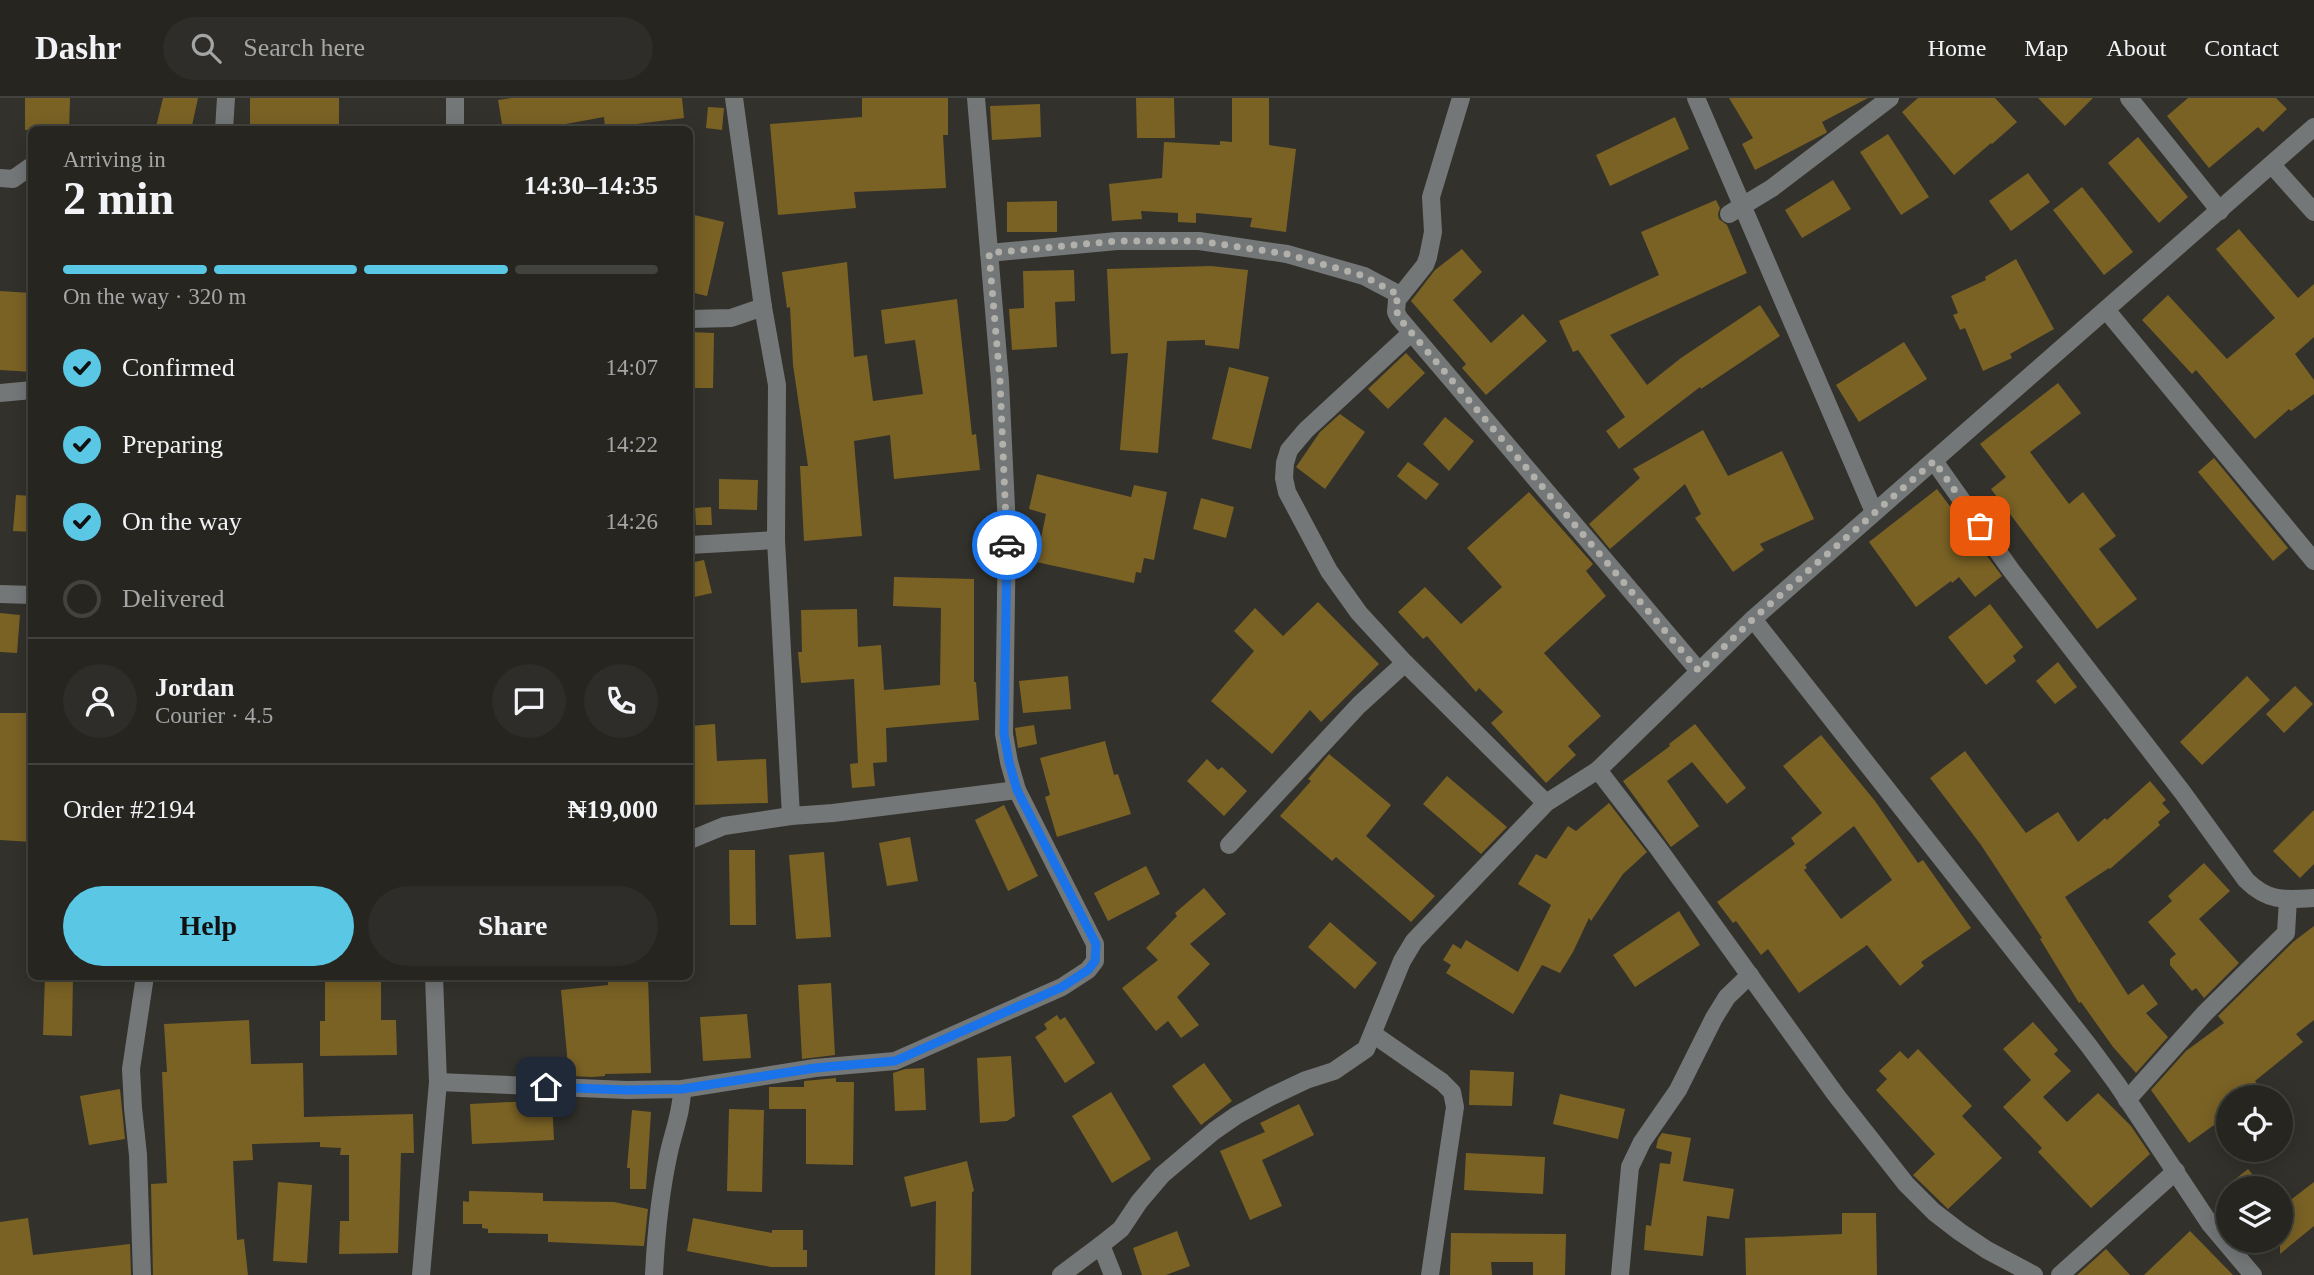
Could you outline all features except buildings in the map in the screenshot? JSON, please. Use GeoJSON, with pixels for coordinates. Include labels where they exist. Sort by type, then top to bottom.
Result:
{"type":"FeatureCollection","features":[{"type":"Feature","properties":{"kind":"street"},"geometry":{"type":"LineString","coordinates":[[224,126],[226,98]]}},
{"type":"Feature","properties":{"kind":"street"},"geometry":{"type":"LineString","coordinates":[[455,98],[455,126]]}},
{"type":"Feature","properties":{"kind":"street"},"geometry":{"type":"LineString","coordinates":[[734,98],[763,307],[777,385],[776,540],[791,816]]}},
{"type":"Feature","properties":{"kind":"street"},"geometry":{"type":"LineString","coordinates":[[438,1082],[627,1090],[682,1089],[815,1068],[895,1061],[1062,987],[1088,970],[1095,961],[1096,944],[1017,790],[1004,734],[1007,528],[1000,381],[975,98]]}},
{"type":"Feature","properties":{"kind":"street"},"geometry":{"type":"LineString","coordinates":[[1461,98],[1431,197],[1433,232],[1428,257],[1399,295],[1396,312],[1699,671]]}},
{"type":"Feature","properties":{"kind":"street"},"geometry":{"type":"LineString","coordinates":[[1696,98],[1736,210],[1874,512]]}},
{"type":"Feature","properties":{"kind":"street"},"geometry":{"type":"LineString","coordinates":[[1736,210],[1772,188],[1890,98]]}},
{"type":"Feature","properties":{"kind":"street"},"geometry":{"type":"LineString","coordinates":[[2129,98],[2220,211]]}},
{"type":"Feature","properties":{"kind":"street"},"geometry":{"type":"LineString","coordinates":[[1060,1275],[1121,1229],[1162,1175],[1214,1131],[1272,1096],[1306,1080],[1334,1071],[1366,1049],[1402,961],[1414,941],[1546,803],[1598,770],[1753,619],[2314,127]]}},
{"type":"Feature","properties":{"kind":"street"},"geometry":{"type":"LineString","coordinates":[[2272,165],[2314,212]]}},
{"type":"Feature","properties":{"kind":"street"},"geometry":{"type":"LineString","coordinates":[[0,178],[13,179],[28,168]]}},
{"type":"Feature","properties":{"kind":"street"},"geometry":{"type":"LineString","coordinates":[[989,253],[1117,241],[1199,241],[1287,254],[1364,276],[1399,295]]}},
{"type":"Feature","properties":{"kind":"street"},"geometry":{"type":"LineString","coordinates":[[693,319],[731,318],[763,307]]}},
{"type":"Feature","properties":{"kind":"street"},"geometry":{"type":"LineString","coordinates":[[2107,311],[2314,561]]}},
{"type":"Feature","properties":{"kind":"street"},"geometry":{"type":"LineString","coordinates":[[1411,333],[1306,430],[1289,450],[1284,478],[1287,492],[1329,571],[1359,613],[1405,663],[1546,803]]}},
{"type":"Feature","properties":{"kind":"street"},"geometry":{"type":"LineString","coordinates":[[0,393],[28,390]]}},
{"type":"Feature","properties":{"kind":"street"},"geometry":{"type":"LineString","coordinates":[[1934,461],[2011,570],[2175,782],[2246,880],[2264,895],[2273,898],[2314,898]]}},
{"type":"Feature","properties":{"kind":"street"},"geometry":{"type":"LineString","coordinates":[[693,544],[776,540]]}},
{"type":"Feature","properties":{"kind":"street"},"geometry":{"type":"LineString","coordinates":[[0,594],[28,595]]}},
{"type":"Feature","properties":{"kind":"street"},"geometry":{"type":"LineString","coordinates":[[1753,619],[2065,1016],[2127,1100],[2210,1224],[2253,1275]]}},
{"type":"Feature","properties":{"kind":"street"},"geometry":{"type":"LineString","coordinates":[[1228,845],[1359,705],[1405,663]]}},
{"type":"Feature","properties":{"kind":"street"},"geometry":{"type":"LineString","coordinates":[[1598,770],[1658,848],[1836,1095],[1906,1184],[1934,1212],[1960,1232],[2034,1275]]}},
{"type":"Feature","properties":{"kind":"street"},"geometry":{"type":"LineString","coordinates":[[693,839],[724,827],[791,816],[1017,790]]}},
{"type":"Feature","properties":{"kind":"street"},"geometry":{"type":"LineString","coordinates":[[2127,1100],[2204,1014],[2286,933],[2288,899]]}},
{"type":"Feature","properties":{"kind":"street"},"geometry":{"type":"LineString","coordinates":[[1620,1275],[1630,1167],[1642,1142],[1678,1090],[1727,997],[1750,975]]}},
{"type":"Feature","properties":{"kind":"street"},"geometry":{"type":"LineString","coordinates":[[142,1275],[138,1155],[131,1069],[144,980]]}},
{"type":"Feature","properties":{"kind":"street"},"geometry":{"type":"LineString","coordinates":[[421,1275],[438,1082],[434,980]]}},
{"type":"Feature","properties":{"kind":"street"},"geometry":{"type":"LineString","coordinates":[[1373,1034],[1442,1082],[1452,1092],[1455,1107],[1430,1275]]}},
{"type":"Feature","properties":{"kind":"street"},"geometry":{"type":"LineString","coordinates":[[654,1275],[657,1220],[669,1151],[682,1107],[682,1089]]}},
{"type":"Feature","properties":{"kind":"street"},"geometry":{"type":"LineString","coordinates":[[2060,1275],[2176,1171]]}},
{"type":"Feature","properties":{"kind":"street"},"geometry":{"type":"LineString","coordinates":[[1101,1245],[1113,1275]]}},
{"type":"Feature","properties":{"kind":"way so far"},"geometry":{"type":"LineString","coordinates":[[1007,545],[1000,381],[989,253],[1117,241],[1199,241],[1287,254],[1364,276],[1399,295],[1395,306],[1399,318],[1699,671],[1753,619],[1934,461],[1980,526]]}},
{"type":"Feature","properties":{"kind":"route"},"geometry":{"type":"LineString","coordinates":[[546,1087],[682,1089],[815,1068],[895,1061],[1062,987],[1088,970],[1095,961],[1096,944],[1017,790],[1009,762],[1004,734],[1007,545]]}}]}
